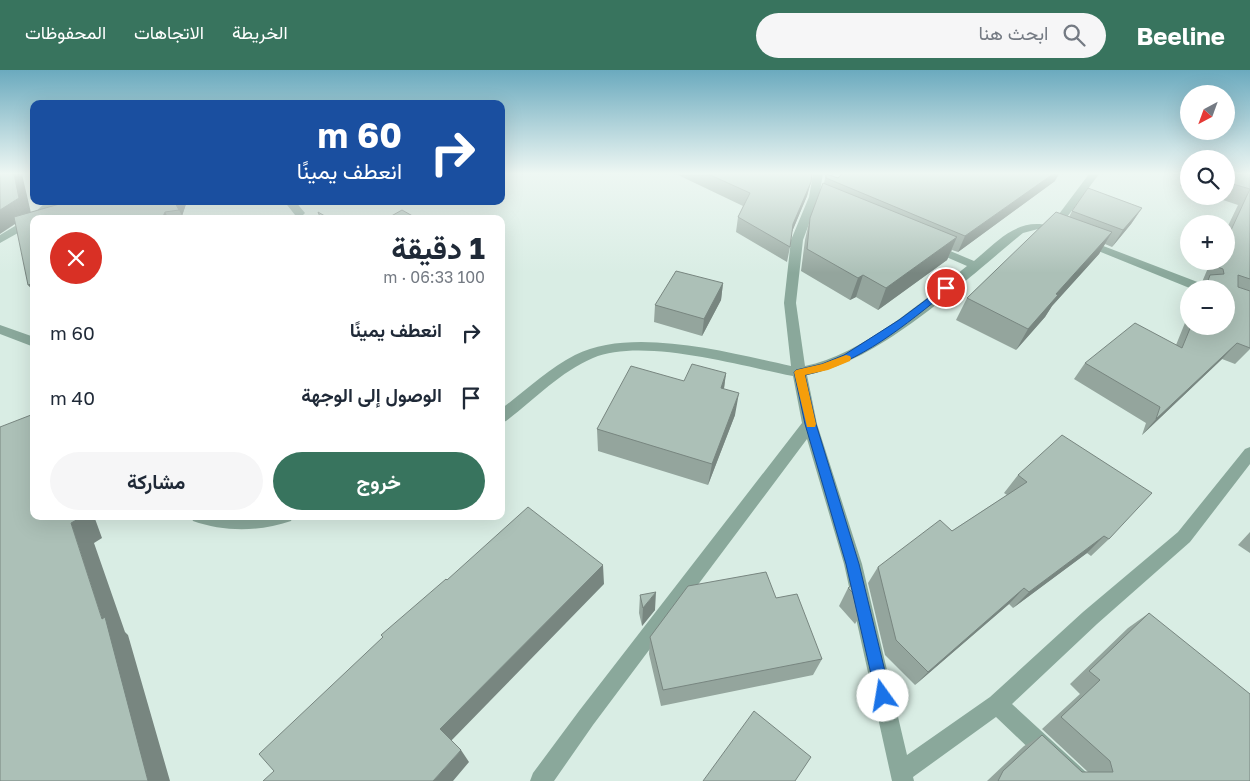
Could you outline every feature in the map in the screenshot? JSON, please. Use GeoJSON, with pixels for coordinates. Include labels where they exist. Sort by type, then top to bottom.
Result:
{"type":"FeatureCollection","features":[{"type":"Feature","properties":{"kind":"street"},"geometry":{"type":"LineString","coordinates":[[294,207],[299,213]]}},
{"type":"Feature","properties":{"kind":"street"},"geometry":{"type":"LineString","coordinates":[[814,207],[797,240],[790,303],[800,372],[810,424],[853,564],[902,777],[997,704],[1090,618],[1184,537],[1250,453]]}},
{"type":"Feature","properties":{"kind":"street"},"geometry":{"type":"LineString","coordinates":[[1053,229],[1069,207]]}},
{"type":"Feature","properties":{"kind":"street"},"geometry":{"type":"LineString","coordinates":[[0,240],[30,221]]}},
{"type":"Feature","properties":{"kind":"street"},"geometry":{"type":"LineString","coordinates":[[505,414],[573,362],[591,354],[618,348],[648,347],[716,356],[800,372],[824,367],[848,358],[902,322],[1019,230],[1038,226],[1053,229],[1181,280]]}},
{"type":"Feature","properties":{"kind":"street"},"geometry":{"type":"LineString","coordinates":[[921,242],[974,265]]}},
{"type":"Feature","properties":{"kind":"street"},"geometry":{"type":"LineString","coordinates":[[0,329],[30,340]]}},
{"type":"Feature","properties":{"kind":"street"},"geometry":{"type":"LineString","coordinates":[[541,781],[586,718],[810,424]]}},
{"type":"Feature","properties":{"kind":"street"},"geometry":{"type":"LineString","coordinates":[[210,520],[240,524],[262,520]]}},
{"type":"Feature","properties":{"kind":"street"},"geometry":{"type":"LineString","coordinates":[[997,704],[1079,781]]}},
{"type":"Feature","properties":{"kind":"building"},"geometry":{"type":"Polygon","coordinates":[[[48,207],[177,207],[179,210],[165,212],[164,215],[30,215],[30,284],[28,285],[14,217],[48,207]]]}},
{"type":"Feature","properties":{"kind":"building"},"geometry":{"type":"Polygon","coordinates":[[[743,207],[800,207],[793,224],[790,247],[738,217],[743,207]]]}},
{"type":"Feature","properties":{"kind":"building"},"geometry":{"type":"Polygon","coordinates":[[[814,207],[883,207],[957,237],[886,288],[863,275],[858,278],[807,249],[810,218],[814,207]]]}},
{"type":"Feature","properties":{"kind":"building"},"geometry":{"type":"Polygon","coordinates":[[[896,207],[1006,207],[965,236],[896,207]]]}},
{"type":"Feature","properties":{"kind":"building"},"geometry":{"type":"Polygon","coordinates":[[[1075,207],[1142,208],[1123,230],[1072,211],[1075,207]]]}},
{"type":"Feature","properties":{"kind":"building"},"geometry":{"type":"Polygon","coordinates":[[[1242,207],[1250,207],[1250,279],[1238,275],[1238,287],[1250,291],[1250,348],[1237,343],[1156,419],[1160,407],[1085,363],[1135,323],[1182,348],[1187,335],[1235,335],[1235,280],[1208,280],[1210,275],[1224,274],[1223,270],[1235,270],[1235,222],[1242,207]]]}},
{"type":"Feature","properties":{"kind":"building"},"geometry":{"type":"Polygon","coordinates":[[[402,210],[411,215],[393,215],[402,210]]]}},
{"type":"Feature","properties":{"kind":"building"},"geometry":{"type":"Polygon","coordinates":[[[1056,212],[1112,232],[1056,294],[1058,295],[1028,329],[967,298],[1056,212]]]}},
{"type":"Feature","properties":{"kind":"building"},"geometry":{"type":"Polygon","coordinates":[[[676,271],[723,283],[704,319],[655,305],[676,271]]]}},
{"type":"Feature","properties":{"kind":"building"},"geometry":{"type":"Polygon","coordinates":[[[692,364],[726,373],[721,388],[739,393],[712,464],[597,429],[631,366],[684,381],[692,364]]]}},
{"type":"Feature","properties":{"kind":"building"},"geometry":{"type":"Polygon","coordinates":[[[30,415],[30,520],[76,520],[71,523],[102,619],[105,617],[148,781],[0,781],[0,427],[30,415]]]}},
{"type":"Feature","properties":{"kind":"building"},"geometry":{"type":"Polygon","coordinates":[[[1062,435],[1152,493],[1109,539],[1104,536],[1029,592],[1024,588],[928,672],[896,640],[878,567],[940,520],[952,531],[1027,482],[1018,475],[1062,435]]]}},
{"type":"Feature","properties":{"kind":"building"},"geometry":{"type":"Polygon","coordinates":[[[528,507],[603,565],[440,729],[461,750],[433,781],[263,781],[274,771],[259,754],[383,637],[381,635],[447,580],[528,507]]]}},
{"type":"Feature","properties":{"kind":"building"},"geometry":{"type":"Polygon","coordinates":[[[766,572],[776,598],[797,594],[822,659],[663,690],[650,637],[688,586],[766,572]]]}},
{"type":"Feature","properties":{"kind":"building"},"geometry":{"type":"Polygon","coordinates":[[[860,579],[866,606],[848,588],[860,579]]]}},
{"type":"Feature","properties":{"kind":"building"},"geometry":{"type":"Polygon","coordinates":[[[656,592],[643,608],[640,595],[656,592]]]}},
{"type":"Feature","properties":{"kind":"building"},"geometry":{"type":"Polygon","coordinates":[[[1149,613],[1250,694],[1250,781],[998,781],[1003,771],[1042,735],[1082,772],[1113,772],[1110,761],[1061,717],[1100,680],[1089,671],[1149,613]]]}},
{"type":"Feature","properties":{"kind":"building"},"geometry":{"type":"Polygon","coordinates":[[[754,711],[811,757],[795,781],[703,781],[754,711]]]}},
{"type":"Feature","properties":{"kind":"slow traffic"},"geometry":{"type":"LineString","coordinates":[[811,424],[800,372],[824,367],[846,358]]}},
{"type":"Feature","properties":{"kind":"route"},"geometry":{"type":"LineString","coordinates":[[883,696],[853,564],[810,424],[800,372],[824,367],[848,358],[902,322],[946,288]]}}]}
